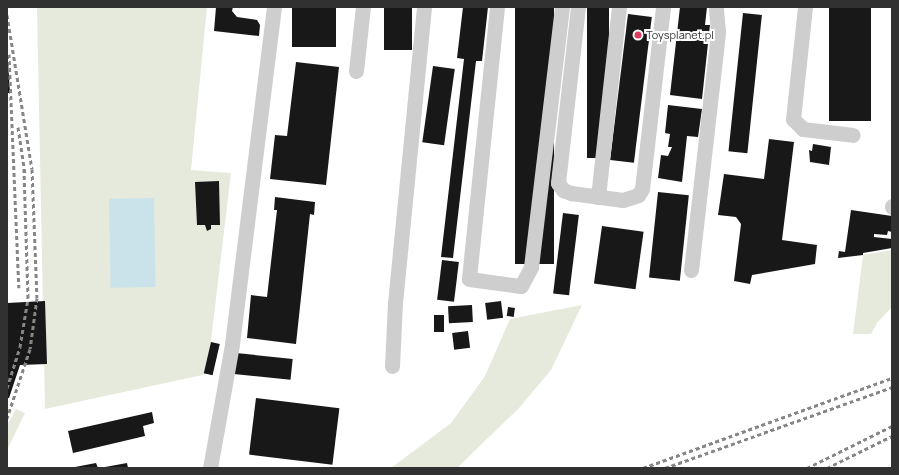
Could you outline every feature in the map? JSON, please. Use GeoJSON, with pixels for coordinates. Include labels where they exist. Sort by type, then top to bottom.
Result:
{"type":"FeatureCollection","features":[{"type":"Feature","properties":{"kind":"lane"},"geometry":{"type":"LineString","coordinates":[[210,468],[232,344],[274,7]]}},
{"type":"Feature","properties":{"kind":"lane"},"geometry":{"type":"LineString","coordinates":[[356,71],[363,7]]}},
{"type":"Feature","properties":{"kind":"lane"},"geometry":{"type":"LineString","coordinates":[[392,366],[395,303],[424,7]]}},
{"type":"Feature","properties":{"kind":"lane"},"geometry":{"type":"LineString","coordinates":[[497,7],[469,279],[521,286],[531,267],[562,7]]}},
{"type":"Feature","properties":{"kind":"lane"},"geometry":{"type":"LineString","coordinates":[[578,7],[558,183],[563,190],[571,193],[623,200],[638,196],[642,190],[663,7]]}},
{"type":"Feature","properties":{"kind":"lane"},"geometry":{"type":"LineString","coordinates":[[598,197],[620,7]]}},
{"type":"Feature","properties":{"kind":"lane"},"geometry":{"type":"LineString","coordinates":[[691,270],[718,28],[716,7]]}},
{"type":"Feature","properties":{"kind":"lane"},"geometry":{"type":"LineString","coordinates":[[805,7],[793,119],[803,130],[853,135]]}},
{"type":"Feature","properties":{"kind":"shaded area"},"geometry":{"type":"Polygon","coordinates":[[[37,7],[207,7],[191,170],[231,173],[207,374],[45,409],[37,7]]]}},
{"type":"Feature","properties":{"kind":"shaded area"},"geometry":{"type":"Polygon","coordinates":[[[892,250],[892,307],[877,323],[871,334],[853,334],[863,255],[892,250]]]}},
{"type":"Feature","properties":{"kind":"shaded area"},"geometry":{"type":"Polygon","coordinates":[[[582,305],[551,370],[519,408],[458,467],[391,468],[451,423],[485,376],[510,319],[582,305]]]}},
{"type":"Feature","properties":{"kind":"shaded area"},"geometry":{"type":"Polygon","coordinates":[[[16,409],[25,413],[7,450],[7,425],[16,409]]]}},
{"type":"Feature","properties":{"kind":"water"},"geometry":{"type":"Polygon","coordinates":[[[154,198],[156,287],[111,288],[109,199],[154,198]]]}},
{"type":"Feature","properties":{"kind":"building"},"geometry":{"type":"Polygon","coordinates":[[[216,7],[233,7],[232,11],[237,17],[257,20],[260,25],[259,36],[214,31],[216,7]]]}},
{"type":"Feature","properties":{"kind":"building"},"geometry":{"type":"Polygon","coordinates":[[[292,7],[336,7],[336,47],[292,47],[292,7]]]}},
{"type":"Feature","properties":{"kind":"building"},"geometry":{"type":"Polygon","coordinates":[[[384,7],[412,7],[412,50],[384,50],[384,7]]]}},
{"type":"Feature","properties":{"kind":"building"},"geometry":{"type":"Polygon","coordinates":[[[463,7],[488,7],[482,61],[476,61],[453,258],[441,257],[464,59],[457,58],[463,7]]]}},
{"type":"Feature","properties":{"kind":"building"},"geometry":{"type":"Polygon","coordinates":[[[515,7],[554,7],[554,264],[515,264],[515,7]]]}},
{"type":"Feature","properties":{"kind":"building"},"geometry":{"type":"Polygon","coordinates":[[[587,7],[609,7],[609,158],[587,158],[587,7]]]}},
{"type":"Feature","properties":{"kind":"building"},"geometry":{"type":"Polygon","coordinates":[[[680,7],[707,7],[705,25],[710,25],[702,99],[670,95],[680,7]]]}},
{"type":"Feature","properties":{"kind":"building"},"geometry":{"type":"Polygon","coordinates":[[[829,7],[871,7],[871,121],[829,121],[829,7]]]}},
{"type":"Feature","properties":{"kind":"building"},"geometry":{"type":"Polygon","coordinates":[[[743,13],[762,15],[747,153],[728,151],[743,13]]]}},
{"type":"Feature","properties":{"kind":"building"},"geometry":{"type":"Polygon","coordinates":[[[628,14],[652,17],[634,163],[610,160],[628,14]]]}},
{"type":"Feature","properties":{"kind":"building"},"geometry":{"type":"Polygon","coordinates":[[[8,61],[10,93],[7,93],[8,61]]]}},
{"type":"Feature","properties":{"kind":"building"},"geometry":{"type":"Polygon","coordinates":[[[296,62],[339,67],[326,185],[270,179],[275,135],[287,136],[296,62]]]}},
{"type":"Feature","properties":{"kind":"building"},"geometry":{"type":"Polygon","coordinates":[[[433,66],[455,69],[444,145],[422,142],[433,66]]]}},
{"type":"Feature","properties":{"kind":"building"},"geometry":{"type":"Polygon","coordinates":[[[668,105],[702,109],[698,137],[687,136],[682,182],[658,178],[661,155],[668,156],[672,147],[668,147],[670,134],[665,133],[668,105]]]}},
{"type":"Feature","properties":{"kind":"building"},"geometry":{"type":"Polygon","coordinates":[[[769,139],[794,142],[782,240],[817,245],[815,264],[752,275],[750,284],[734,281],[741,224],[736,217],[718,215],[724,174],[764,179],[769,139]]]}},
{"type":"Feature","properties":{"kind":"building"},"geometry":{"type":"Polygon","coordinates":[[[813,144],[831,147],[829,165],[810,162],[809,150],[812,151],[813,144]]]}},
{"type":"Feature","properties":{"kind":"building"},"geometry":{"type":"Polygon","coordinates":[[[219,181],[220,225],[211,225],[211,229],[207,231],[205,225],[197,225],[195,182],[219,181]]]}},
{"type":"Feature","properties":{"kind":"building"},"geometry":{"type":"Polygon","coordinates":[[[658,192],[689,195],[680,281],[649,278],[658,192]]]}},
{"type":"Feature","properties":{"kind":"building"},"geometry":{"type":"Polygon","coordinates":[[[275,197],[315,202],[314,215],[310,214],[296,344],[247,338],[251,295],[267,297],[277,210],[274,210],[275,197]]]}},
{"type":"Feature","properties":{"kind":"building"},"geometry":{"type":"Polygon","coordinates":[[[851,210],[892,216],[892,232],[888,231],[887,235],[874,234],[874,237],[892,239],[892,248],[863,253],[863,255],[838,258],[839,251],[845,252],[851,210]]]}},
{"type":"Feature","properties":{"kind":"building"},"geometry":{"type":"Polygon","coordinates":[[[563,213],[579,215],[569,295],[553,293],[563,213]]]}},
{"type":"Feature","properties":{"kind":"building"},"geometry":{"type":"Polygon","coordinates":[[[602,226],[644,232],[636,289],[594,283],[602,226]]]}},
{"type":"Feature","properties":{"kind":"building"},"geometry":{"type":"Polygon","coordinates":[[[442,260],[459,262],[454,302],[437,300],[442,260]]]}},
{"type":"Feature","properties":{"kind":"building"},"geometry":{"type":"Polygon","coordinates":[[[45,301],[47,364],[20,365],[9,398],[7,398],[7,303],[45,301]]]}},
{"type":"Feature","properties":{"kind":"building"},"geometry":{"type":"Polygon","coordinates":[[[501,301],[503,318],[487,320],[485,303],[501,301]]]}},
{"type":"Feature","properties":{"kind":"building"},"geometry":{"type":"Polygon","coordinates":[[[472,305],[473,322],[449,323],[448,306],[472,305]]]}},
{"type":"Feature","properties":{"kind":"building"},"geometry":{"type":"Polygon","coordinates":[[[508,307],[515,308],[514,317],[507,316],[508,307]]]}},
{"type":"Feature","properties":{"kind":"building"},"geometry":{"type":"Polygon","coordinates":[[[434,315],[444,315],[444,332],[434,332],[434,315]]]}},
{"type":"Feature","properties":{"kind":"building"},"geometry":{"type":"Polygon","coordinates":[[[468,331],[470,348],[454,350],[452,333],[468,331]]]}},
{"type":"Feature","properties":{"kind":"building"},"geometry":{"type":"Polygon","coordinates":[[[211,342],[220,344],[213,375],[204,373],[211,342]]]}},
{"type":"Feature","properties":{"kind":"building"},"geometry":{"type":"Polygon","coordinates":[[[236,353],[293,359],[290,380],[234,374],[236,353]]]}},
{"type":"Feature","properties":{"kind":"building"},"geometry":{"type":"Polygon","coordinates":[[[256,398],[339,408],[332,465],[249,455],[256,398]]]}},
{"type":"Feature","properties":{"kind":"building"},"geometry":{"type":"Polygon","coordinates":[[[152,412],[154,423],[143,426],[145,436],[73,453],[68,431],[152,412]]]}},
{"type":"Feature","properties":{"kind":"building"},"geometry":{"type":"Polygon","coordinates":[[[96,463],[98,468],[75,468],[75,467],[96,463]]]}},
{"type":"Feature","properties":{"kind":"building"},"geometry":{"type":"Polygon","coordinates":[[[127,463],[128,468],[105,468],[105,467],[127,463]]]}},
{"type":"Feature","properties":{"kind":"railway"},"geometry":{"type":"LineString","coordinates":[[7,15],[32,169],[37,298],[30,349],[7,418]]}},
{"type":"Feature","properties":{"kind":"railway"},"geometry":{"type":"LineString","coordinates":[[9,54],[19,288]]}},
{"type":"Feature","properties":{"kind":"railway"},"geometry":{"type":"LineString","coordinates":[[18,127],[25,174]]}},
{"type":"Feature","properties":{"kind":"railway"},"geometry":{"type":"LineString","coordinates":[[7,388],[20,347],[28,298],[24,169]]}},
{"type":"Feature","properties":{"kind":"railway"},"geometry":{"type":"LineString","coordinates":[[643,468],[892,378]]}},
{"type":"Feature","properties":{"kind":"railway"},"geometry":{"type":"LineString","coordinates":[[665,468],[892,387]]}},
{"type":"Feature","properties":{"kind":"railway"},"geometry":{"type":"LineString","coordinates":[[807,468],[892,426]]}},
{"type":"Feature","properties":{"kind":"railway"},"geometry":{"type":"LineString","coordinates":[[827,468],[892,436]]}},
{"type":"Feature","properties":{"kind":"place","name":"Toysplanet.pl"},"geometry":{"type":"Point","coordinates":[638,35]}}]}
